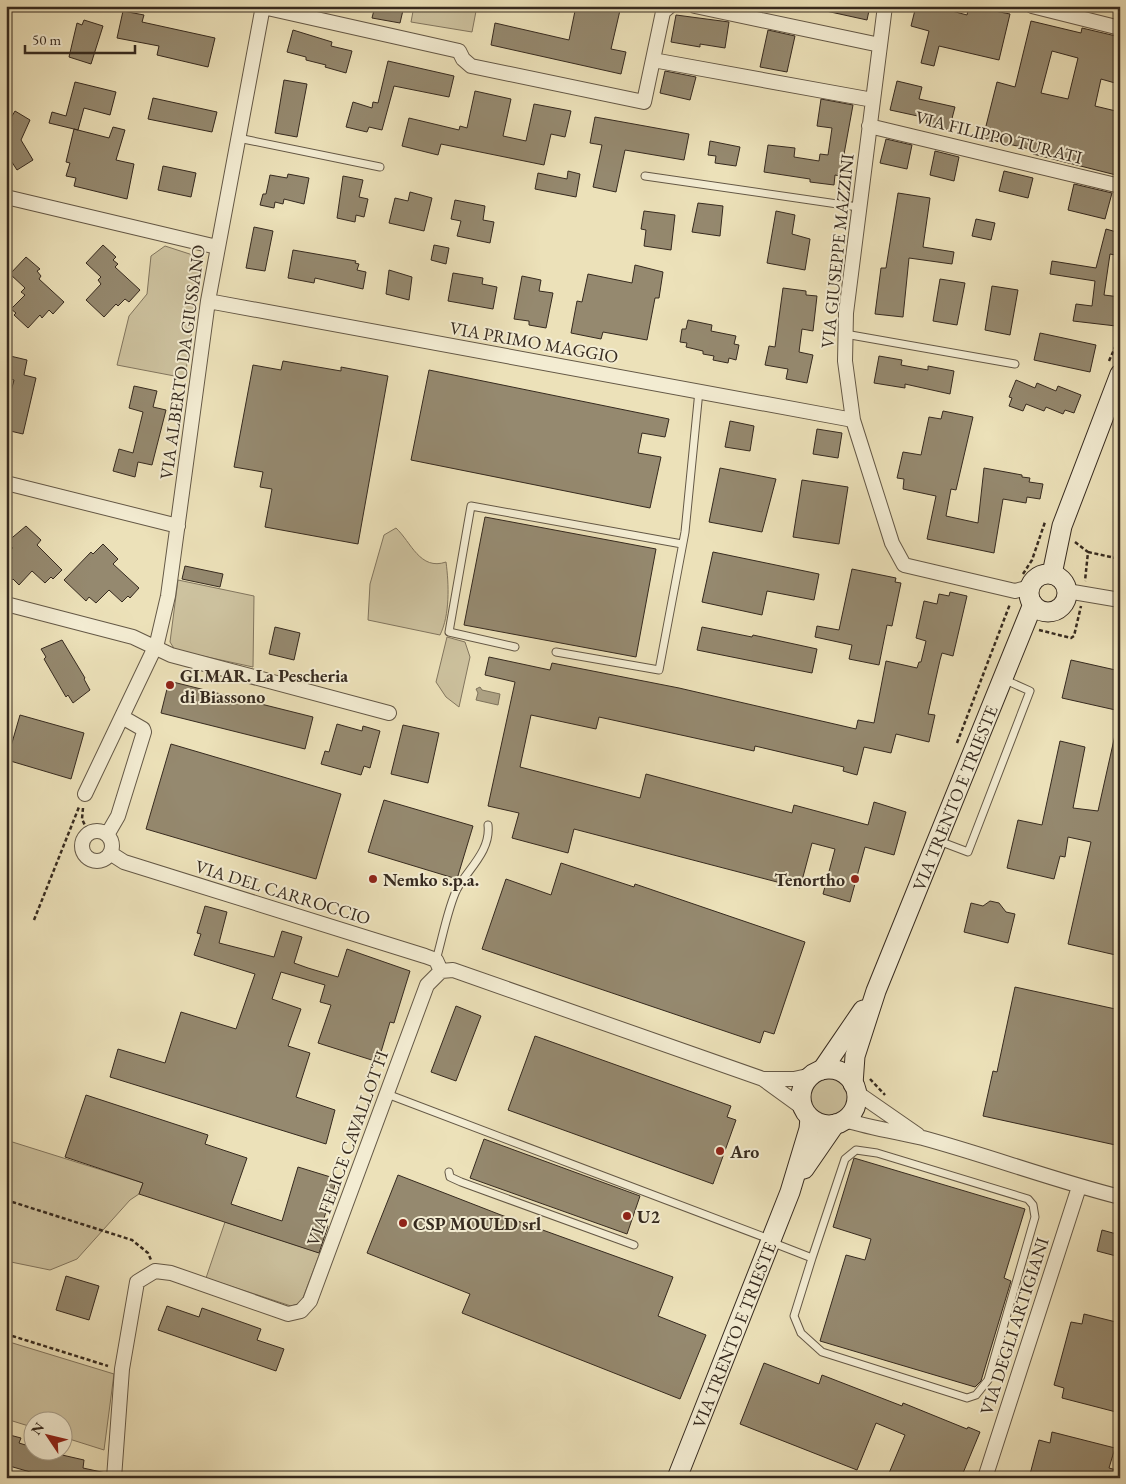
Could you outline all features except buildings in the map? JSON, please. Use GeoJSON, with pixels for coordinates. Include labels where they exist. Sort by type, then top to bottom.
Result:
{"type":"FeatureCollection","features":[{"type":"Feature","properties":{"kind":"street"},"geometry":{"type":"LineString","coordinates":[[695,6],[880,45]]}},
{"type":"Feature","properties":{"kind":"street","name":"VIA GIUSEPPE MAZZINI"},"geometry":{"type":"LineString","coordinates":[[885,6],[858,207],[845,334],[845,361],[853,420],[892,542],[904,566],[1026,594]]}},
{"type":"Feature","properties":{"kind":"street"},"geometry":{"type":"LineString","coordinates":[[1032,6],[1120,28]]}},
{"type":"Feature","properties":{"kind":"street"},"geometry":{"type":"LineString","coordinates":[[263,7],[460,51],[463,59],[471,66],[644,102],[666,9]]}},
{"type":"Feature","properties":{"kind":"street","name":"VIA ALBERTO DA GIUSSANO"},"geometry":{"type":"LineString","coordinates":[[85,794],[155,648],[168,596],[208,301],[263,7]]}},
{"type":"Feature","properties":{"kind":"street"},"geometry":{"type":"LineString","coordinates":[[653,60],[873,100]]}},
{"type":"Feature","properties":{"kind":"street","name":"VIA FILIPPO TURATI"},"geometry":{"type":"LineString","coordinates":[[870,126],[1120,186]]}},
{"type":"Feature","properties":{"kind":"street"},"geometry":{"type":"LineString","coordinates":[[6,197],[217,246]]}},
{"type":"Feature","properties":{"kind":"street","name":"VIA PRIMO MAGGIO"},"geometry":{"type":"LineString","coordinates":[[208,301],[853,420]]}},
{"type":"Feature","properties":{"kind":"street"},"geometry":{"type":"LineString","coordinates":[[1052,574],[1062,526],[1115,379]]}},
{"type":"Feature","properties":{"kind":"street"},"geometry":{"type":"LineString","coordinates":[[6,483],[178,526]]}},
{"type":"Feature","properties":{"kind":"street"},"geometry":{"type":"LineString","coordinates":[[1052,574],[1062,580],[1067,591],[1064,602],[1055,610],[1044,611],[1026,594],[1041,575],[1052,574]]}},
{"type":"Feature","properties":{"kind":"street"},"geometry":{"type":"LineString","coordinates":[[1067,591],[1120,600]]}},
{"type":"Feature","properties":{"kind":"street","name":"VIA TRENTO E TRIESTE"},"geometry":{"type":"LineString","coordinates":[[790,1192],[817,1148],[840,1122],[852,1112],[856,1103],[855,1056],[876,991],[1002,678],[1026,594]]}},
{"type":"Feature","properties":{"kind":"street"},"geometry":{"type":"LineString","coordinates":[[6,604],[133,637],[171,655],[389,713]]}},
{"type":"Feature","properties":{"kind":"street"},"geometry":{"type":"LineString","coordinates":[[107,835],[118,816],[144,732],[143,729],[122,716]]}},
{"type":"Feature","properties":{"kind":"street"},"geometry":{"type":"LineString","coordinates":[[99,832],[107,835],[112,844],[110,853],[98,861],[89,858],[82,846],[89,834],[99,832]]}},
{"type":"Feature","properties":{"kind":"street","name":"VIA DEL CARROCCIO"},"geometry":{"type":"LineString","coordinates":[[110,853],[124,862],[438,965]]}},
{"type":"Feature","properties":{"kind":"street"},"geometry":{"type":"LineString","coordinates":[[438,965],[763,1079],[822,1124],[840,1122],[922,1138],[1079,1187],[1120,1197]]}},
{"type":"Feature","properties":{"kind":"street","name":"VIA FELICE CAVALLOTTI"},"geometry":{"type":"LineString","coordinates":[[155,1270],[171,1273],[288,1314],[301,1311],[310,1301],[426,985],[438,965]]}},
{"type":"Feature","properties":{"kind":"street","name":"VIA TRENTO E TRIESTE"},"geometry":{"type":"LineString","coordinates":[[677,1478],[769,1240],[790,1192],[809,1129],[802,1090],[817,1073],[876,991]]}},
{"type":"Feature","properties":{"kind":"street"},"geometry":{"type":"LineString","coordinates":[[763,1079],[794,1079],[834,1070],[845,1074],[855,1088],[922,1138]]}},
{"type":"Feature","properties":{"kind":"street","name":"VIA DEGLI ARTIGIANI"},"geometry":{"type":"LineString","coordinates":[[985,1478],[1079,1187]]}},
{"type":"Feature","properties":{"kind":"street"},"geometry":{"type":"LineString","coordinates":[[114,1478],[122,1369],[137,1282],[155,1270]]}},
{"type":"Feature","properties":{"kind":"lane"},"geometry":{"type":"LineString","coordinates":[[238,138],[380,167]]}},
{"type":"Feature","properties":{"kind":"lane"},"geometry":{"type":"LineString","coordinates":[[645,176],[858,207]]}},
{"type":"Feature","properties":{"kind":"lane"},"geometry":{"type":"LineString","coordinates":[[845,334],[1015,364]]}},
{"type":"Feature","properties":{"kind":"lane"},"geometry":{"type":"LineString","coordinates":[[556,652],[658,670],[682,544],[699,391]]}},
{"type":"Feature","properties":{"kind":"lane"},"geometry":{"type":"LineString","coordinates":[[515,646],[449,632],[471,506],[682,544]]}},
{"type":"Feature","properties":{"kind":"lane"},"geometry":{"type":"LineString","coordinates":[[936,840],[968,852],[1030,691],[1002,678]]}},
{"type":"Feature","properties":{"kind":"lane"},"geometry":{"type":"LineString","coordinates":[[438,965],[457,889],[475,866],[489,834],[488,825]]}},
{"type":"Feature","properties":{"kind":"lane"},"geometry":{"type":"LineString","coordinates":[[387,1094],[812,1258]]}},
{"type":"Feature","properties":{"kind":"lane"},"geometry":{"type":"LineString","coordinates":[[856,1150],[877,1153],[993,1188],[1028,1199],[1033,1205],[1035,1218],[988,1380],[976,1395],[967,1398],[822,1352],[807,1341],[794,1316],[812,1258],[844,1159],[856,1150]]}},
{"type":"Feature","properties":{"kind":"lane"},"geometry":{"type":"LineString","coordinates":[[449,1172],[450,1177],[461,1182],[634,1245]]}},
{"type":"Feature","properties":{"kind":"path"},"geometry":{"type":"LineString","coordinates":[[1115,379],[1120,336]]}},
{"type":"Feature","properties":{"kind":"path"},"geometry":{"type":"LineString","coordinates":[[956,745],[1026,594],[1020,578],[1032,560],[1047,515]]}},
{"type":"Feature","properties":{"kind":"path"},"geometry":{"type":"LineString","coordinates":[[1088,552],[1120,559]]}},
{"type":"Feature","properties":{"kind":"path"},"geometry":{"type":"LineString","coordinates":[[85,794],[82,819],[89,834]]}},
{"type":"Feature","properties":{"kind":"path"},"geometry":{"type":"LineString","coordinates":[[34,920],[85,794]]}},
{"type":"Feature","properties":{"kind":"path"},"geometry":{"type":"LineString","coordinates":[[6,1200],[132,1240],[148,1253],[155,1270]]}},
{"type":"Feature","properties":{"kind":"path"},"geometry":{"type":"LineString","coordinates":[[6,1334],[122,1369]]}},
{"type":"Feature","properties":{"kind":"shaded area"},"geometry":{"type":"Polygon","coordinates":[[[414,6],[477,6],[472,32],[411,22],[414,6]]]}},
{"type":"Feature","properties":{"kind":"shaded area"},"geometry":{"type":"Polygon","coordinates":[[[165,246],[202,258],[185,378],[117,365],[129,316],[147,294],[151,256],[165,246]]]}},
{"type":"Feature","properties":{"kind":"shaded area"},"geometry":{"type":"Polygon","coordinates":[[[396,528],[423,559],[437,564],[446,562],[448,580],[447,609],[440,635],[368,620],[370,584],[384,535],[396,528]]]}},
{"type":"Feature","properties":{"kind":"shaded area"},"geometry":{"type":"Polygon","coordinates":[[[178,580],[254,596],[253,667],[175,650],[170,642],[178,580]]]}},
{"type":"Feature","properties":{"kind":"shaded area"},"geometry":{"type":"Polygon","coordinates":[[[447,637],[465,642],[470,657],[459,707],[446,697],[436,682],[447,637]]]}},
{"type":"Feature","properties":{"kind":"shaded area"},"geometry":{"type":"Polygon","coordinates":[[[480,687],[482,690],[500,694],[498,705],[476,700],[478,693],[476,689],[480,687]]]}},
{"type":"Feature","properties":{"kind":"shaded area"},"geometry":{"type":"Polygon","coordinates":[[[826,1078],[834,1078],[841,1081],[847,1087],[850,1098],[847,1109],[841,1115],[834,1118],[826,1118],[819,1115],[813,1109],[810,1102],[810,1094],[813,1087],[819,1081],[826,1078]]]}},
{"type":"Feature","properties":{"kind":"shaded area"},"geometry":{"type":"Polygon","coordinates":[[[6,1140],[143,1183],[139,1194],[130,1200],[77,1259],[50,1270],[6,1261],[6,1140]]]}},
{"type":"Feature","properties":{"kind":"shaded area"},"geometry":{"type":"Polygon","coordinates":[[[225,1222],[320,1253],[301,1303],[291,1306],[206,1278],[225,1222]]]}},
{"type":"Feature","properties":{"kind":"shaded area"},"geometry":{"type":"Polygon","coordinates":[[[6,1341],[114,1374],[104,1450],[72,1440],[72,1412],[22,1412],[22,1424],[6,1419],[6,1341]]]}},
{"type":"Feature","properties":{"kind":"place","name":"GI.MAR. La Pescheria di Biassono"},"geometry":{"type":"Point","coordinates":[170,685]}},
{"type":"Feature","properties":{"kind":"place","name":"Nemko s.p.a."},"geometry":{"type":"Point","coordinates":[373,879]}},
{"type":"Feature","properties":{"kind":"place","name":"Tenortho"},"geometry":{"type":"Point","coordinates":[855,879]}},
{"type":"Feature","properties":{"kind":"place","name":"Aro"},"geometry":{"type":"Point","coordinates":[720,1151]}},
{"type":"Feature","properties":{"kind":"place","name":"U2"},"geometry":{"type":"Point","coordinates":[627,1216]}},
{"type":"Feature","properties":{"kind":"place","name":"CSP MOULD srl"},"geometry":{"type":"Point","coordinates":[403,1223]}}]}
